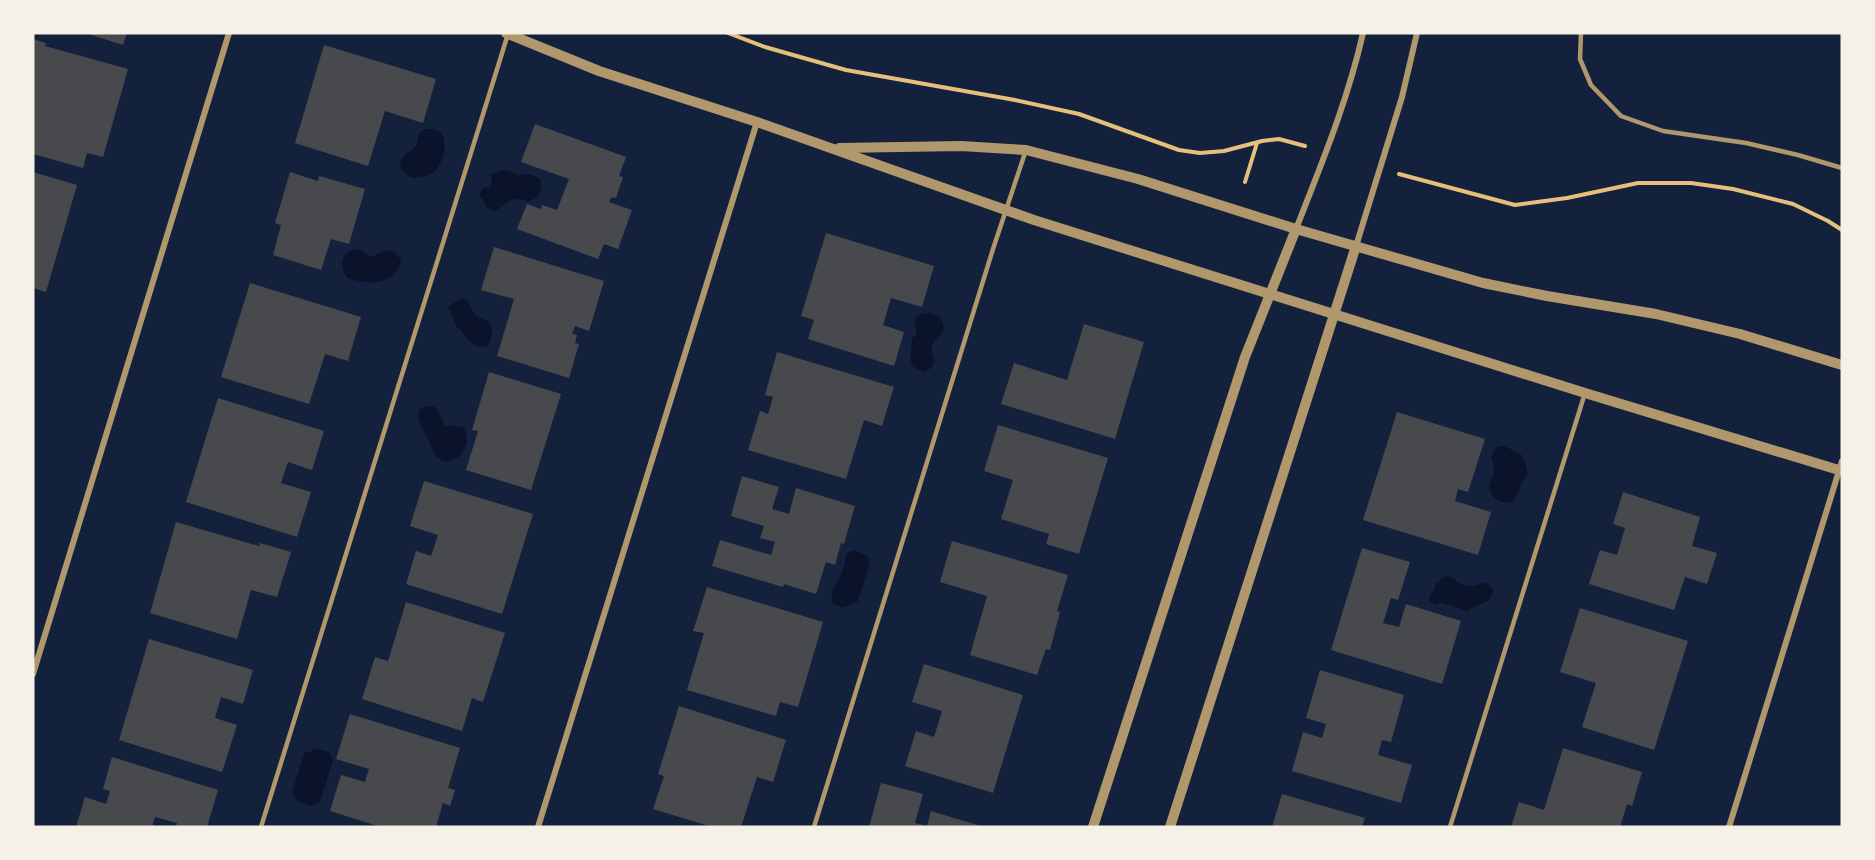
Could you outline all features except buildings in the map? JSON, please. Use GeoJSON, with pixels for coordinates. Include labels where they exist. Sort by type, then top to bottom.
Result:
{"type":"FeatureCollection","features":[{"type":"Feature","properties":{"kind":"street"},"geometry":{"type":"LineString","coordinates":[[33,674],[229,33]]}},
{"type":"Feature","properties":{"kind":"street"},"geometry":{"type":"LineString","coordinates":[[507,33],[599,70],[757,122],[1067,230],[1585,393],[1841,467],[1729,827]]}},
{"type":"Feature","properties":{"kind":"street"},"geometry":{"type":"LineString","coordinates":[[1093,827],[1242,368],[1329,145],[1363,33]]}},
{"type":"Feature","properties":{"kind":"street"},"geometry":{"type":"LineString","coordinates":[[1170,827],[1356,246],[1402,98],[1417,33]]}},
{"type":"Feature","properties":{"kind":"street"},"geometry":{"type":"LineString","coordinates":[[538,827],[757,122]]}},
{"type":"Feature","properties":{"kind":"street"},"geometry":{"type":"LineString","coordinates":[[830,148],[961,146],[1026,150],[1138,178],[1296,229],[1483,284],[1656,314],[1740,334],[1842,365]]}},
{"type":"Feature","properties":{"kind":"lane"},"geometry":{"type":"LineString","coordinates":[[261,827],[507,33]]}},
{"type":"Feature","properties":{"kind":"lane"},"geometry":{"type":"LineString","coordinates":[[1581,33],[1580,59],[1592,85],[1622,116],[1663,131],[1746,143],[1798,154],[1842,168]]}},
{"type":"Feature","properties":{"kind":"lane"},"geometry":{"type":"LineString","coordinates":[[814,827],[989,260],[1026,150]]}},
{"type":"Feature","properties":{"kind":"lane"},"geometry":{"type":"LineString","coordinates":[[1450,827],[1585,393]]}},
{"type":"Feature","properties":{"kind":"path"},"geometry":{"type":"LineString","coordinates":[[728,33],[765,47],[846,70],[1026,102],[1079,114],[1179,150],[1200,153],[1224,151],[1279,139],[1297,144]]}},
{"type":"Feature","properties":{"kind":"path"},"geometry":{"type":"LineString","coordinates":[[1245,182],[1258,142]]}},
{"type":"Feature","properties":{"kind":"path"},"geometry":{"type":"LineString","coordinates":[[1423,181],[1515,205],[1567,198],[1638,183],[1691,183],[1733,189],[1793,204],[1842,230]]}},
{"type":"Feature","properties":{"kind":"water"},"geometry":{"type":"Polygon","coordinates":[[[426,129],[437,130],[443,136],[444,148],[441,161],[431,174],[412,178],[402,169],[401,159],[416,146],[420,132],[426,129]]]}},
{"type":"Feature","properties":{"kind":"water"},"geometry":{"type":"Polygon","coordinates":[[[503,170],[517,175],[531,174],[540,179],[539,194],[528,201],[510,200],[496,211],[487,207],[479,196],[483,188],[490,187],[492,184],[491,174],[503,170]]]}},
{"type":"Feature","properties":{"kind":"water"},"geometry":{"type":"Polygon","coordinates":[[[359,249],[371,257],[384,251],[394,252],[401,260],[399,269],[388,279],[380,281],[363,282],[347,278],[344,273],[343,259],[348,252],[359,249]]]}},
{"type":"Feature","properties":{"kind":"water"},"geometry":{"type":"Polygon","coordinates":[[[462,298],[469,303],[475,315],[489,321],[493,332],[488,346],[473,344],[456,326],[448,307],[462,298]]]}},
{"type":"Feature","properties":{"kind":"water"},"geometry":{"type":"Polygon","coordinates":[[[925,313],[941,319],[944,326],[931,348],[934,365],[923,372],[912,366],[911,356],[912,338],[916,335],[916,318],[925,313]]]}},
{"type":"Feature","properties":{"kind":"water"},"geometry":{"type":"Polygon","coordinates":[[[426,406],[433,406],[438,410],[445,426],[462,426],[467,440],[462,453],[456,458],[444,461],[434,454],[418,417],[418,410],[426,406]]]}},
{"type":"Feature","properties":{"kind":"water"},"geometry":{"type":"Polygon","coordinates":[[[1500,446],[1522,455],[1527,468],[1517,496],[1509,503],[1495,498],[1490,489],[1494,472],[1491,456],[1500,446]]]}},
{"type":"Feature","properties":{"kind":"water"},"geometry":{"type":"Polygon","coordinates":[[[853,550],[867,555],[870,562],[858,601],[843,608],[833,604],[832,593],[847,553],[853,550]]]}},
{"type":"Feature","properties":{"kind":"water"},"geometry":{"type":"Polygon","coordinates":[[[1447,575],[1467,586],[1486,582],[1493,590],[1492,595],[1487,601],[1468,611],[1441,602],[1437,605],[1429,602],[1430,594],[1436,583],[1447,575]]]}},
{"type":"Feature","properties":{"kind":"water"},"geometry":{"type":"Polygon","coordinates":[[[313,748],[329,752],[333,760],[320,802],[313,806],[296,801],[292,793],[304,753],[312,751],[313,748]]]}}]}
